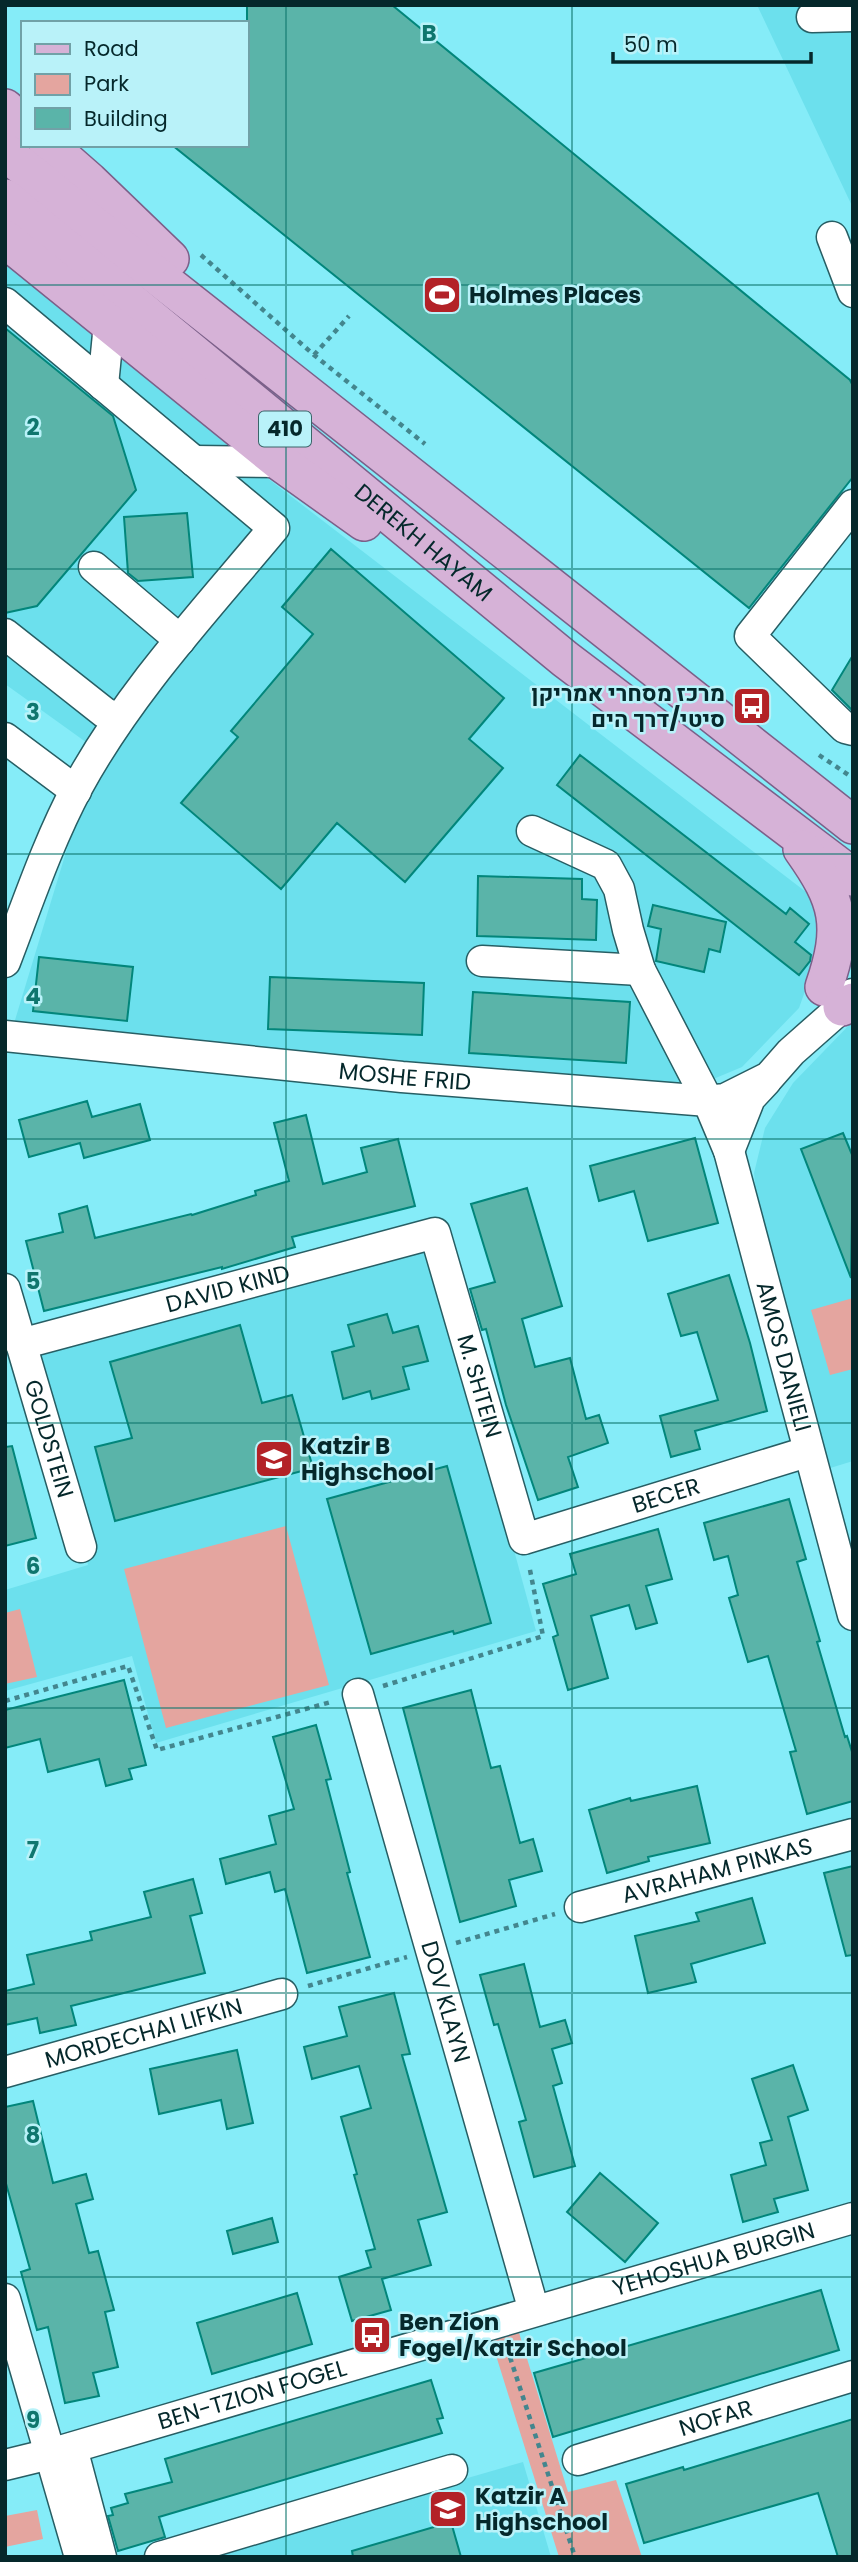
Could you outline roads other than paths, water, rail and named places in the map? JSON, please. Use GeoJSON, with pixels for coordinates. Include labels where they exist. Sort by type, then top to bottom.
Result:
{"type":"FeatureCollection","features":[{"type":"Feature","properties":{"kind":"main road"},"geometry":{"type":"LineString","coordinates":[[5,108],[21,122]]}},
{"type":"Feature","properties":{"kind":"main road"},"geometry":{"type":"LineString","coordinates":[[50,147],[89,181],[321,405]]}},
{"type":"Feature","properties":{"kind":"main road","name":"DEREKH HAYAM"},"geometry":{"type":"LineString","coordinates":[[5,152],[139,262],[849,821]]}},
{"type":"Feature","properties":{"kind":"main road","name":"DEREKH HAYAM"},"geometry":{"type":"LineString","coordinates":[[5,198],[565,659],[853,877]]}},
{"type":"Feature","properties":{"kind":"main road"},"geometry":{"type":"LineString","coordinates":[[5,239],[280,462],[366,524],[466,589],[565,659]]}},
{"type":"Feature","properties":{"kind":"main road"},"geometry":{"type":"LineString","coordinates":[[787,828],[824,880],[833,905],[843,997]]}},
{"type":"Feature","properties":{"kind":"street"},"geometry":{"type":"LineString","coordinates":[[812,17],[853,16]]}},
{"type":"Feature","properties":{"kind":"street"},"geometry":{"type":"LineString","coordinates":[[853,277],[832,237],[853,292]]}},
{"type":"Feature","properties":{"kind":"street"},"geometry":{"type":"LineString","coordinates":[[5,303],[274,528],[180,640],[120,719],[76,791],[54,834],[5,962]]}},
{"type":"Feature","properties":{"kind":"street"},"geometry":{"type":"LineString","coordinates":[[103,385],[109,324]]}},
{"type":"Feature","properties":{"kind":"street"},"geometry":{"type":"LineString","coordinates":[[194,461],[280,462]]}},
{"type":"Feature","properties":{"kind":"street"},"geometry":{"type":"LineString","coordinates":[[853,505],[750,636],[845,728],[853,730]]}},
{"type":"Feature","properties":{"kind":"street"},"geometry":{"type":"LineString","coordinates":[[94,568],[180,640]]}},
{"type":"Feature","properties":{"kind":"street"},"geometry":{"type":"LineString","coordinates":[[5,634],[104,713],[120,719]]}},
{"type":"Feature","properties":{"kind":"street"},"geometry":{"type":"LineString","coordinates":[[5,738],[76,791]]}},
{"type":"Feature","properties":{"kind":"street","name":"AMOS DANIELI"},"geometry":{"type":"LineString","coordinates":[[532,831],[606,865],[620,890],[640,970],[708,1101],[729,1151],[807,1452],[853,1615]]}},
{"type":"Feature","properties":{"kind":"street","name":"MOSHE FRID"},"geometry":{"type":"LineString","coordinates":[[5,1036],[402,1077],[708,1101],[734,1095],[769,1077],[843,997],[853,949]]}},
{"type":"Feature","properties":{"kind":"street"},"geometry":{"type":"LineString","coordinates":[[482,961],[640,970]]}},
{"type":"Feature","properties":{"kind":"street"},"geometry":{"type":"LineString","coordinates":[[729,1151],[750,1098],[769,1077]]}},
{"type":"Feature","properties":{"kind":"street","name":"DAVID KIND"},"geometry":{"type":"LineString","coordinates":[[21,1344],[435,1233]]}},
{"type":"Feature","properties":{"kind":"street","name":"M. SHTEIN"},"geometry":{"type":"LineString","coordinates":[[435,1233],[524,1539]]}},
{"type":"Feature","properties":{"kind":"street","name":"GOLDSTEIN"},"geometry":{"type":"LineString","coordinates":[[5,1289],[81,1548]]}},
{"type":"Feature","properties":{"kind":"street","name":"BECER"},"geometry":{"type":"LineString","coordinates":[[524,1539],[807,1452]]}},
{"type":"Feature","properties":{"kind":"street","name":"DOV KLAYN"},"geometry":{"type":"LineString","coordinates":[[358,1694],[534,2311]]}},
{"type":"Feature","properties":{"kind":"street","name":"AVRAHAM PINKAS"},"geometry":{"type":"LineString","coordinates":[[580,1907],[853,1834]]}},
{"type":"Feature","properties":{"kind":"street","name":"MORDECHAI LIFKIN"},"geometry":{"type":"LineString","coordinates":[[5,2073],[282,1994]]}},
{"type":"Feature","properties":{"kind":"street","name":"YEHOSHUA BURGIN"},"geometry":{"type":"LineString","coordinates":[[534,2311],[853,2218]]}},
{"type":"Feature","properties":{"kind":"street"},"geometry":{"type":"LineString","coordinates":[[5,2300],[101,2557]]}},
{"type":"Feature","properties":{"kind":"street","name":"BEN-TZION FOGEL"},"geometry":{"type":"LineString","coordinates":[[5,2465],[61,2451],[534,2311]]}},
{"type":"Feature","properties":{"kind":"street","name":"NOFAR"},"geometry":{"type":"LineString","coordinates":[[578,2460],[853,2376]]}},
{"type":"Feature","properties":{"kind":"street"},"geometry":{"type":"LineString","coordinates":[[61,2451],[79,2557]]}},
{"type":"Feature","properties":{"kind":"street"},"geometry":{"type":"LineString","coordinates":[[159,2557],[453,2470]]}},
{"type":"Feature","properties":{"kind":"place","name":"Holmes Places"},"geometry":{"type":"Point","coordinates":[442,295]}},
{"type":"Feature","properties":{"kind":"place","name":"מרכז מסחרי אמריקן סיטי/דרך הים"},"geometry":{"type":"Point","coordinates":[752,706]}},
{"type":"Feature","properties":{"kind":"place","name":"Katzir B Highschool"},"geometry":{"type":"Point","coordinates":[274,1459]}},
{"type":"Feature","properties":{"kind":"place","name":"Ben Zion Fogel/Katzir School"},"geometry":{"type":"Point","coordinates":[372,2335]}},
{"type":"Feature","properties":{"kind":"place","name":"Katzir A Highschool"},"geometry":{"type":"Point","coordinates":[448,2509]}}]}
